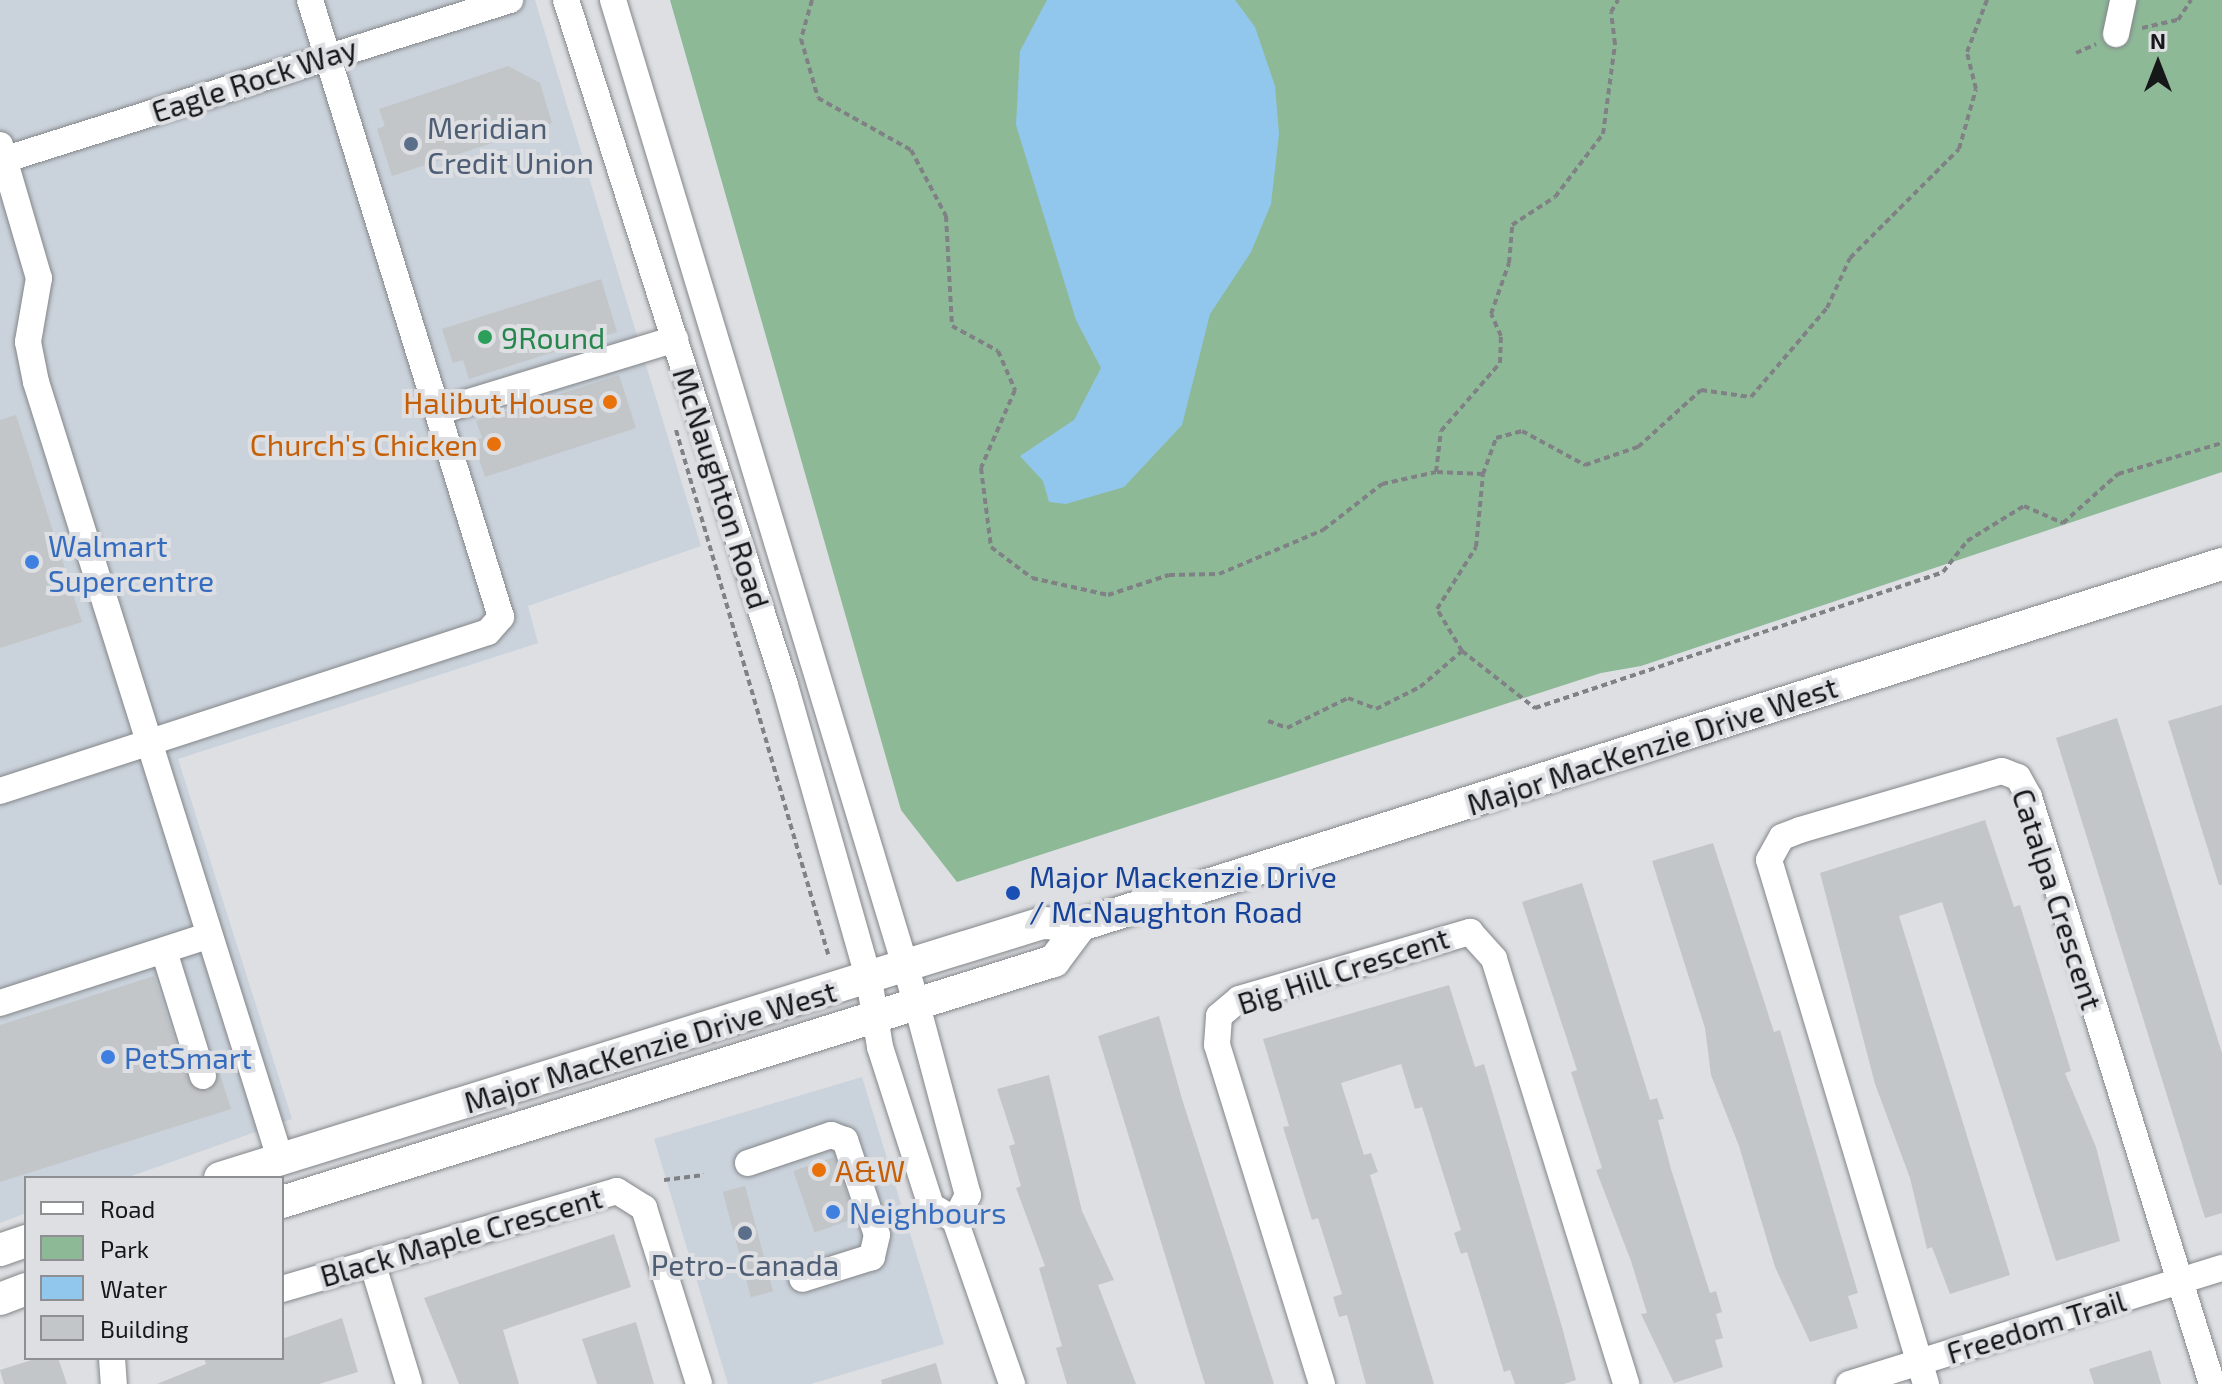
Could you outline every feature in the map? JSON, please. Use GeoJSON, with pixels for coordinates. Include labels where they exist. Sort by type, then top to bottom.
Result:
{"type":"FeatureCollection","features":[{"type":"Feature","properties":{"kind":"main road","name":"Major MacKenzie Drive West"},"geometry":{"type":"LineString","coordinates":[[226,1176],[905,968],[1042,923],[1081,925],[2222,564]]}},
{"type":"Feature","properties":{"kind":"main road","name":"Major MacKenzie Drive West"},"geometry":{"type":"LineString","coordinates":[[284,1201],[1054,961],[1081,925]]}},
{"type":"Feature","properties":{"kind":"main road"},"geometry":{"type":"LineString","coordinates":[[0,1250],[24,1242]]}},
{"type":"Feature","properties":{"kind":"main road"},"geometry":{"type":"LineString","coordinates":[[0,1299],[24,1290]]}},
{"type":"Feature","properties":{"kind":"street"},"geometry":{"type":"LineString","coordinates":[[0,791],[488,632],[501,617],[498,598],[310,0]]}},
{"type":"Feature","properties":{"kind":"street","name":"Eagle Rock Way"},"geometry":{"type":"LineString","coordinates":[[2,156],[510,0]]}},
{"type":"Feature","properties":{"kind":"street","name":"McNaughton Road"},"geometry":{"type":"LineString","coordinates":[[566,0],[785,685],[931,1206],[955,1220],[968,1195],[917,1005],[613,0]]}},
{"type":"Feature","properties":{"kind":"street"},"geometry":{"type":"LineString","coordinates":[[2116,34],[2123,0]]}},
{"type":"Feature","properties":{"kind":"street"},"geometry":{"type":"LineString","coordinates":[[2,156],[39,278],[28,342],[36,382],[280,1158]]}},
{"type":"Feature","properties":{"kind":"street"},"geometry":{"type":"LineString","coordinates":[[440,411],[675,339]]}},
{"type":"Feature","properties":{"kind":"street","name":"Catalpa Crescent"},"geometry":{"type":"LineString","coordinates":[[1923,1373],[1769,874],[1782,837],[1814,825],[1990,773],[2018,777],[2180,1281]]}},
{"type":"Feature","properties":{"kind":"street","name":"Big Hill Crescent"},"geometry":{"type":"LineString","coordinates":[[1322,1384],[1217,1045],[1219,1016],[1239,999],[1470,932],[1494,959],[1626,1384]]}},
{"type":"Feature","properties":{"kind":"street"},"geometry":{"type":"LineString","coordinates":[[0,1003],[208,936]]}},
{"type":"Feature","properties":{"kind":"street"},"geometry":{"type":"LineString","coordinates":[[164,951],[203,1076]]}},
{"type":"Feature","properties":{"kind":"street"},"geometry":{"type":"LineString","coordinates":[[748,1163],[831,1135],[845,1140],[877,1235],[872,1257],[802,1279]]}},
{"type":"Feature","properties":{"kind":"street","name":"Black Maple Crescent"},"geometry":{"type":"LineString","coordinates":[[284,1288],[617,1191],[644,1208],[699,1384]]}},
{"type":"Feature","properties":{"kind":"street"},"geometry":{"type":"LineString","coordinates":[[955,1220],[1012,1384]]}},
{"type":"Feature","properties":{"kind":"street"},"geometry":{"type":"LineString","coordinates":[[372,1262],[409,1384]]}},
{"type":"Feature","properties":{"kind":"street","name":"Freedom Trail"},"geometry":{"type":"LineString","coordinates":[[1849,1384],[1923,1373],[2222,1268]]}},
{"type":"Feature","properties":{"kind":"street"},"geometry":{"type":"LineString","coordinates":[[2180,1281],[2212,1384]]}},
{"type":"Feature","properties":{"kind":"street"},"geometry":{"type":"LineString","coordinates":[[112,1360],[114,1384]]}},
{"type":"Feature","properties":{"kind":"path"},"geometry":{"type":"LineString","coordinates":[[812,0],[801,39],[818,98],[911,150],[946,216],[952,326],[998,351],[1015,390],[981,468],[991,547],[1022,570],[1108,595],[1169,575],[1219,574],[1323,530],[1382,484],[1436,472],[1483,474]]}},
{"type":"Feature","properties":{"kind":"path"},"geometry":{"type":"LineString","coordinates":[[1436,472],[1441,431],[1500,363],[1501,336],[1491,314],[1509,263],[1512,225],[1555,197],[1603,134],[1615,44],[1611,12],[1618,0]]}},
{"type":"Feature","properties":{"kind":"path"},"geometry":{"type":"LineString","coordinates":[[1987,0],[1967,52],[1976,89],[1959,149],[1850,258],[1827,308],[1751,397],[1701,390],[1638,447],[1585,465],[1522,431],[1496,438],[1483,474],[1476,547],[1437,609],[1462,651],[1535,708],[1943,572],[1967,541],[2024,506],[2063,523],[2118,474],[2222,443]]}},
{"type":"Feature","properties":{"kind":"path"},"geometry":{"type":"LineString","coordinates":[[674,422],[828,954]]}},
{"type":"Feature","properties":{"kind":"path"},"geometry":{"type":"LineString","coordinates":[[1268,721],[1287,728],[1348,698],[1376,709],[1420,687],[1462,651]]}},
{"type":"Feature","properties":{"kind":"path"},"geometry":{"type":"LineString","coordinates":[[664,1180],[704,1175]]}},
{"type":"Feature","properties":{"kind":"shaded area"},"geometry":{"type":"Polygon","coordinates":[[[0,0],[535,0],[701,546],[528,606],[538,643],[178,759],[292,1119],[132,1176],[24,1176],[24,1214],[0,1223],[0,0]]]}},
{"type":"Feature","properties":{"kind":"shaded area"},"geometry":{"type":"Polygon","coordinates":[[[862,1077],[944,1344],[811,1384],[728,1384],[654,1139],[862,1077]]]}},
{"type":"Feature","properties":{"kind":"green space"},"geometry":{"type":"Polygon","coordinates":[[[670,0],[2222,0],[2222,472],[1641,666],[1601,673],[957,882],[901,810],[670,0]]]}},
{"type":"Feature","properties":{"kind":"water"},"geometry":{"type":"Polygon","coordinates":[[[1047,0],[1235,0],[1255,27],[1275,86],[1279,134],[1271,204],[1251,252],[1210,314],[1182,425],[1124,487],[1066,504],[1049,502],[1043,481],[1020,456],[1074,420],[1101,368],[1076,320],[1016,125],[1020,51],[1047,0]]]}},
{"type":"Feature","properties":{"kind":"building"},"geometry":{"type":"Polygon","coordinates":[[[508,66],[540,83],[552,123],[392,176],[377,129],[385,126],[379,109],[508,66]]]}},
{"type":"Feature","properties":{"kind":"building"},"geometry":{"type":"Polygon","coordinates":[[[601,279],[617,332],[469,379],[463,360],[453,363],[442,329],[601,279]]]}},
{"type":"Feature","properties":{"kind":"building"},"geometry":{"type":"Polygon","coordinates":[[[619,375],[636,428],[485,477],[473,441],[482,438],[476,421],[619,375]]]}},
{"type":"Feature","properties":{"kind":"building","name":"Walmart Supercentre"},"geometry":{"type":"Polygon","coordinates":[[[16,415],[82,622],[0,648],[0,420],[16,415]]]}},
{"type":"Feature","properties":{"kind":"building"},"geometry":{"type":"Polygon","coordinates":[[[2222,705],[2222,885],[2219,885],[2168,721],[2222,705]]]}},
{"type":"Feature","properties":{"kind":"building"},"geometry":{"type":"Polygon","coordinates":[[[2117,718],[2222,1053],[2222,1213],[2205,1218],[2056,738],[2117,718]]]}},
{"type":"Feature","properties":{"kind":"building"},"geometry":{"type":"Polygon","coordinates":[[[1985,820],[2014,907],[2020,905],[2071,1071],[2065,1073],[2096,1147],[2120,1241],[2056,1261],[1942,902],[1899,916],[2010,1275],[1950,1294],[1932,1247],[1927,1249],[1910,1178],[1875,1084],[1820,873],[1985,820]]]}},
{"type":"Feature","properties":{"kind":"building"},"geometry":{"type":"Polygon","coordinates":[[[1713,843],[1774,1032],[1780,1030],[1858,1293],[1848,1296],[1858,1328],[1810,1342],[1775,1267],[1739,1146],[1711,1075],[1705,1028],[1652,861],[1713,843]]]}},
{"type":"Feature","properties":{"kind":"building"},"geometry":{"type":"Polygon","coordinates":[[[1582,883],[1650,1100],[1657,1098],[1664,1119],[1658,1120],[1710,1293],[1716,1291],[1722,1312],[1716,1314],[1723,1338],[1715,1340],[1723,1367],[1674,1383],[1641,1314],[1647,1313],[1631,1261],[1596,1170],[1602,1168],[1571,1072],[1577,1070],[1522,902],[1582,883]]]}},
{"type":"Feature","properties":{"kind":"building"},"geometry":{"type":"Polygon","coordinates":[[[154,976],[188,1081],[208,1091],[219,1071],[231,1109],[0,1182],[0,1025],[154,976]]]}},
{"type":"Feature","properties":{"kind":"building"},"geometry":{"type":"Polygon","coordinates":[[[1449,985],[1475,1067],[1484,1064],[1562,1327],[1576,1380],[1564,1384],[1515,1384],[1510,1370],[1504,1372],[1467,1252],[1461,1254],[1454,1233],[1461,1230],[1422,1107],[1415,1109],[1401,1064],[1341,1083],[1364,1155],[1371,1153],[1378,1172],[1370,1175],[1434,1384],[1366,1384],[1347,1315],[1339,1317],[1333,1297],[1342,1294],[1318,1218],[1312,1220],[1283,1127],[1289,1126],[1263,1039],[1449,985]]]}},
{"type":"Feature","properties":{"kind":"building"},"geometry":{"type":"Polygon","coordinates":[[[1159,1016],[1182,1099],[1274,1384],[1205,1384],[1188,1330],[1098,1036],[1159,1016]]]}},
{"type":"Feature","properties":{"kind":"building"},"geometry":{"type":"Polygon","coordinates":[[[1049,1075],[1082,1211],[1114,1280],[1098,1285],[1136,1384],[1067,1384],[1056,1348],[1062,1346],[1039,1268],[1045,1266],[1016,1188],[1021,1186],[1009,1146],[1015,1144],[997,1089],[1049,1075]]]}},
{"type":"Feature","properties":{"kind":"building"},"geometry":{"type":"Polygon","coordinates":[[[834,1157],[855,1218],[815,1232],[793,1171],[834,1157]]]}},
{"type":"Feature","properties":{"kind":"building"},"geometry":{"type":"Polygon","coordinates":[[[745,1186],[773,1291],[751,1297],[723,1192],[745,1186]]]}},
{"type":"Feature","properties":{"kind":"building"},"geometry":{"type":"Polygon","coordinates":[[[614,1234],[631,1287],[503,1330],[519,1384],[459,1384],[424,1298],[614,1234]]]}},
{"type":"Feature","properties":{"kind":"building"},"geometry":{"type":"Polygon","coordinates":[[[342,1318],[358,1372],[319,1384],[157,1384],[206,1364],[205,1360],[284,1360],[284,1338],[342,1318]]]}},
{"type":"Feature","properties":{"kind":"building"},"geometry":{"type":"Polygon","coordinates":[[[636,1322],[654,1384],[597,1384],[582,1339],[636,1322]]]}},
{"type":"Feature","properties":{"kind":"building"},"geometry":{"type":"Polygon","coordinates":[[[2151,1350],[2161,1384],[2094,1384],[2089,1369],[2151,1350]]]}},
{"type":"Feature","properties":{"kind":"building"},"geometry":{"type":"Polygon","coordinates":[[[32,1360],[59,1360],[67,1384],[4,1384],[0,1370],[32,1360]]]}},
{"type":"Feature","properties":{"kind":"building"},"geometry":{"type":"Polygon","coordinates":[[[936,1363],[942,1384],[882,1384],[881,1380],[936,1363]]]}},
{"type":"Feature","properties":{"kind":"place","name":"Meridian Credit Union"},"geometry":{"type":"Point","coordinates":[411,144]}},
{"type":"Feature","properties":{"kind":"place","name":"9Round"},"geometry":{"type":"Point","coordinates":[485,337]}},
{"type":"Feature","properties":{"kind":"place","name":"Halibut House"},"geometry":{"type":"Point","coordinates":[610,402]}},
{"type":"Feature","properties":{"kind":"place","name":"Church's Chicken"},"geometry":{"type":"Point","coordinates":[494,444]}},
{"type":"Feature","properties":{"kind":"place","name":"Walmart Supercentre"},"geometry":{"type":"Point","coordinates":[32,562]}},
{"type":"Feature","properties":{"kind":"place","name":"Major Mackenzie Drive / McNaughton Road"},"geometry":{"type":"Point","coordinates":[1013,893]}},
{"type":"Feature","properties":{"kind":"place","name":"PetSmart"},"geometry":{"type":"Point","coordinates":[108,1057]}},
{"type":"Feature","properties":{"kind":"place","name":"A&W"},"geometry":{"type":"Point","coordinates":[819,1170]}},
{"type":"Feature","properties":{"kind":"place","name":"Neighbours"},"geometry":{"type":"Point","coordinates":[833,1212]}},
{"type":"Feature","properties":{"kind":"place","name":"Petro-Canada"},"geometry":{"type":"Point","coordinates":[745,1233]}}]}
